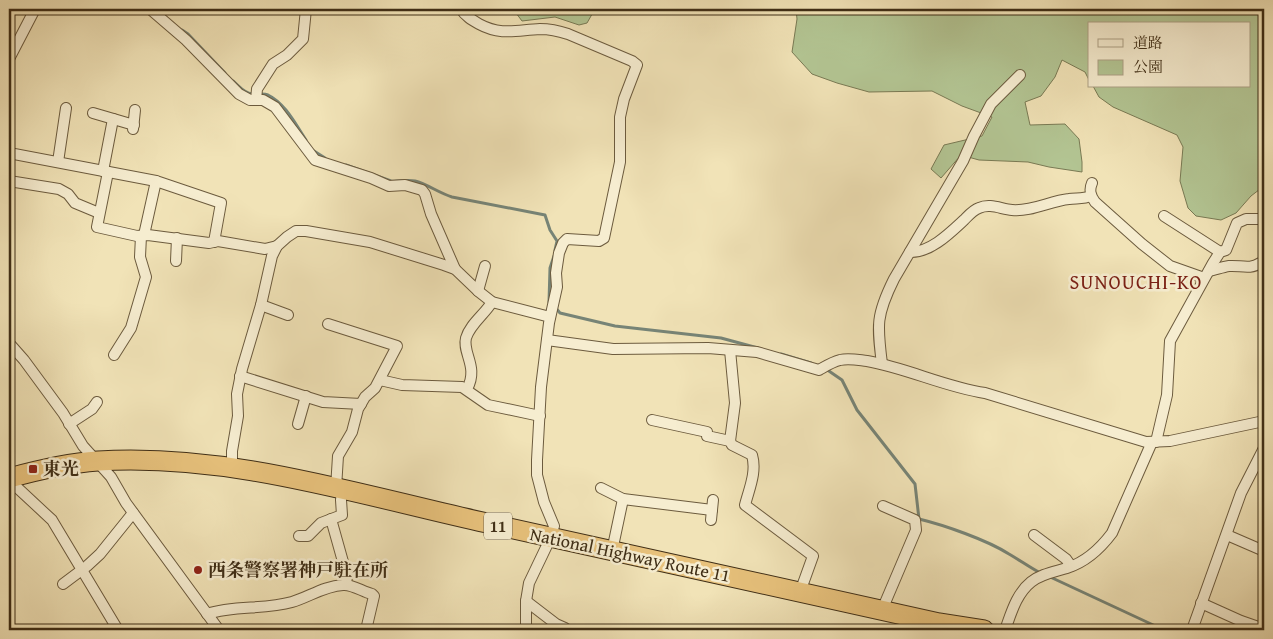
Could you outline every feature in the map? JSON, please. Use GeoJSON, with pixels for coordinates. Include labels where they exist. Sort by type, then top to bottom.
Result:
{"type":"FeatureCollection","features":[{"type":"Feature","properties":{"kind":"highway","name":"National Highway Route 11"},"geometry":{"type":"LineString","coordinates":[[9,479],[42,470],[97,462],[164,460],[232,468],[339,489],[612,551],[882,610],[984,630]]}},
{"type":"Feature","properties":{"kind":"street"},"geometry":{"type":"LineString","coordinates":[[9,59],[35,9]]}},
{"type":"Feature","properties":{"kind":"street"},"geometry":{"type":"LineString","coordinates":[[150,9],[186,40],[240,94],[250,100],[262,100],[275,107],[315,160],[371,178],[389,186],[405,185],[422,190],[455,269],[492,302],[550,317]]}},
{"type":"Feature","properties":{"kind":"street"},"geometry":{"type":"LineString","coordinates":[[256,100],[257,89],[273,64],[287,55],[303,39],[306,9]]}},
{"type":"Feature","properties":{"kind":"street"},"geometry":{"type":"LineString","coordinates":[[462,9],[474,21],[489,30],[507,32],[542,29],[557,30],[632,61],[637,65],[624,99],[620,117],[620,162],[604,238],[599,241],[568,239],[563,243],[559,253],[556,273],[557,287],[547,340],[537,475],[544,502],[554,526],[551,537],[529,583],[526,602],[526,630]]}},
{"type":"Feature","properties":{"kind":"street"},"geometry":{"type":"LineString","coordinates":[[882,364],[878,326],[884,298],[963,161],[991,104],[1020,75]]}},
{"type":"Feature","properties":{"kind":"street"},"geometry":{"type":"LineString","coordinates":[[58,162],[66,108]]}},
{"type":"Feature","properties":{"kind":"street"},"geometry":{"type":"LineString","coordinates":[[93,113],[133,127],[135,110]]}},
{"type":"Feature","properties":{"kind":"street"},"geometry":{"type":"LineString","coordinates":[[113,119],[97,227],[142,235],[209,243],[218,241],[265,249],[277,246],[296,231],[306,231],[370,242],[455,269]]}},
{"type":"Feature","properties":{"kind":"street"},"geometry":{"type":"LineString","coordinates":[[9,153],[156,181],[221,203],[214,242]]}},
{"type":"Feature","properties":{"kind":"street"},"geometry":{"type":"LineString","coordinates":[[9,181],[59,189],[68,194],[75,203],[99,213]]}},
{"type":"Feature","properties":{"kind":"street"},"geometry":{"type":"LineString","coordinates":[[114,355],[131,328],[146,277],[140,256],[142,235],[156,181]]}},
{"type":"Feature","properties":{"kind":"street"},"geometry":{"type":"LineString","coordinates":[[1092,183],[1090,188],[1091,196],[1120,225],[1170,266],[1207,275],[1231,266],[1249,267],[1256,266],[1260,262]]}},
{"type":"Feature","properties":{"kind":"street"},"geometry":{"type":"LineString","coordinates":[[910,252],[918,253],[926,249],[951,232],[977,208],[987,206],[1022,210],[1068,199],[1091,196]]}},
{"type":"Feature","properties":{"kind":"street"},"geometry":{"type":"LineString","coordinates":[[1164,216],[1220,252]]}},
{"type":"Feature","properties":{"kind":"street"},"geometry":{"type":"LineString","coordinates":[[1004,630],[1013,608],[1030,582],[1054,570],[1071,566],[1093,554],[1112,533],[1154,442],[1167,394],[1168,349],[1170,341],[1220,252],[1226,250],[1237,223],[1246,219],[1264,219]]}},
{"type":"Feature","properties":{"kind":"street"},"geometry":{"type":"LineString","coordinates":[[176,261],[177,238]]}},
{"type":"Feature","properties":{"kind":"street"},"geometry":{"type":"LineString","coordinates":[[232,468],[240,376],[261,305],[272,256],[277,246]]}},
{"type":"Feature","properties":{"kind":"street"},"geometry":{"type":"LineString","coordinates":[[478,291],[485,266]]}},
{"type":"Feature","properties":{"kind":"street"},"geometry":{"type":"LineString","coordinates":[[467,388],[470,382],[471,366],[465,340],[468,333],[492,302]]}},
{"type":"Feature","properties":{"kind":"street"},"geometry":{"type":"LineString","coordinates":[[261,305],[288,315]]}},
{"type":"Feature","properties":{"kind":"street"},"geometry":{"type":"LineString","coordinates":[[299,536],[308,536],[317,526],[342,515],[338,456],[352,432],[358,409],[365,397],[375,388],[380,380],[397,346],[328,324]]}},
{"type":"Feature","properties":{"kind":"street"},"geometry":{"type":"LineString","coordinates":[[547,340],[613,349],[708,348],[757,352],[819,370],[831,363],[853,359],[882,364],[968,391],[986,393],[1081,424],[1146,442],[1170,441],[1264,421]]}},
{"type":"Feature","properties":{"kind":"street"},"geometry":{"type":"LineString","coordinates":[[9,343],[24,360],[84,446],[111,477],[219,630]]}},
{"type":"Feature","properties":{"kind":"street"},"geometry":{"type":"LineString","coordinates":[[730,350],[735,403],[730,442]]}},
{"type":"Feature","properties":{"kind":"street"},"geometry":{"type":"LineString","coordinates":[[240,376],[323,402],[362,404]]}},
{"type":"Feature","properties":{"kind":"street"},"geometry":{"type":"LineString","coordinates":[[380,380],[402,386],[467,388],[488,405],[540,416]]}},
{"type":"Feature","properties":{"kind":"street"},"geometry":{"type":"LineString","coordinates":[[298,424],[306,396]]}},
{"type":"Feature","properties":{"kind":"street"},"geometry":{"type":"LineString","coordinates":[[69,424],[92,409],[97,402]]}},
{"type":"Feature","properties":{"kind":"street"},"geometry":{"type":"LineString","coordinates":[[652,420],[707,432],[707,436],[730,442],[732,445],[752,455],[754,472],[745,505],[813,556],[800,592]]}},
{"type":"Feature","properties":{"kind":"street"},"geometry":{"type":"LineString","coordinates":[[1192,630],[1241,493],[1264,448]]}},
{"type":"Feature","properties":{"kind":"street"},"geometry":{"type":"LineString","coordinates":[[9,479],[52,520],[118,630]]}},
{"type":"Feature","properties":{"kind":"street"},"geometry":{"type":"LineString","coordinates":[[601,488],[624,499],[664,499],[712,510]]}},
{"type":"Feature","properties":{"kind":"street"},"geometry":{"type":"LineString","coordinates":[[612,551],[624,499]]}},
{"type":"Feature","properties":{"kind":"street"},"geometry":{"type":"LineString","coordinates":[[882,610],[916,530],[916,520],[883,506]]}},
{"type":"Feature","properties":{"kind":"street"},"geometry":{"type":"LineString","coordinates":[[63,584],[100,554],[134,512]]}},
{"type":"Feature","properties":{"kind":"street"},"geometry":{"type":"LineString","coordinates":[[331,519],[347,576],[346,584]]}},
{"type":"Feature","properties":{"kind":"street"},"geometry":{"type":"LineString","coordinates":[[1034,535],[1066,558],[1071,566]]}},
{"type":"Feature","properties":{"kind":"street"},"geometry":{"type":"LineString","coordinates":[[1227,535],[1264,551]]}},
{"type":"Feature","properties":{"kind":"street"},"geometry":{"type":"LineString","coordinates":[[207,614],[219,610],[254,608],[291,602],[327,588],[346,584],[374,596],[366,630]]}},
{"type":"Feature","properties":{"kind":"street"},"geometry":{"type":"LineString","coordinates":[[526,602],[556,624],[566,628]]}},
{"type":"Feature","properties":{"kind":"street"},"geometry":{"type":"LineString","coordinates":[[1201,603],[1264,629]]}},
{"type":"Feature","properties":{"kind":"green space"},"geometry":{"type":"Polygon","coordinates":[[[513,9],[595,9],[587,23],[579,25],[555,17],[522,21],[513,9]]]}},
{"type":"Feature","properties":{"kind":"green space"},"geometry":{"type":"Polygon","coordinates":[[[796,9],[1264,9],[1264,186],[1251,196],[1236,213],[1221,220],[1196,216],[1188,208],[1180,181],[1183,147],[1177,135],[1113,107],[1099,97],[1094,88],[1250,88],[1250,22],[1088,22],[1088,78],[1085,72],[1062,60],[1055,77],[1041,96],[1025,102],[1030,125],[1065,124],[1079,139],[1082,172],[1028,162],[979,160],[961,155],[941,178],[931,169],[944,145],[982,136],[992,117],[962,106],[932,91],[869,92],[812,74],[792,52],[797,19],[796,9]]]}},
{"type":"Feature","properties":{"kind":"waterway"},"geometry":{"type":"LineString","coordinates":[[182,30],[225,73]]}},
{"type":"Feature","properties":{"kind":"waterway"},"geometry":{"type":"LineString","coordinates":[[233,81],[246,92],[266,94],[280,103],[306,140]]}},
{"type":"Feature","properties":{"kind":"waterway"},"geometry":{"type":"LineString","coordinates":[[314,151],[325,158]]}},
{"type":"Feature","properties":{"kind":"waterway"},"geometry":{"type":"LineString","coordinates":[[346,165],[391,181],[415,181],[452,197],[545,215],[550,230],[557,241],[555,250]]}},
{"type":"Feature","properties":{"kind":"waterway"},"geometry":{"type":"LineString","coordinates":[[550,303],[550,268],[554,256]]}},
{"type":"Feature","properties":{"kind":"waterway"},"geometry":{"type":"LineString","coordinates":[[555,307],[560,313],[615,326],[721,338],[758,348]]}},
{"type":"Feature","properties":{"kind":"waterway"},"geometry":{"type":"LineString","coordinates":[[781,354],[811,363]]}},
{"type":"Feature","properties":{"kind":"waterway"},"geometry":{"type":"LineString","coordinates":[[826,369],[842,380],[857,410],[915,484],[919,519],[953,529],[989,543],[1042,574]]}},
{"type":"Feature","properties":{"kind":"waterway"},"geometry":{"type":"LineString","coordinates":[[1048,576],[1164,630]]}},
{"type":"Feature","properties":{"kind":"place","name":"東光"},"geometry":{"type":"Point","coordinates":[33,469]}},
{"type":"Feature","properties":{"kind":"place","name":"西条警察署神戸駐在所"},"geometry":{"type":"Point","coordinates":[198,570]}},
{"type":"Feature","properties":{"kind":"district","name":"SUNOUCHI-KO"},"geometry":{"type":"Point","coordinates":[1136,282]}}]}
